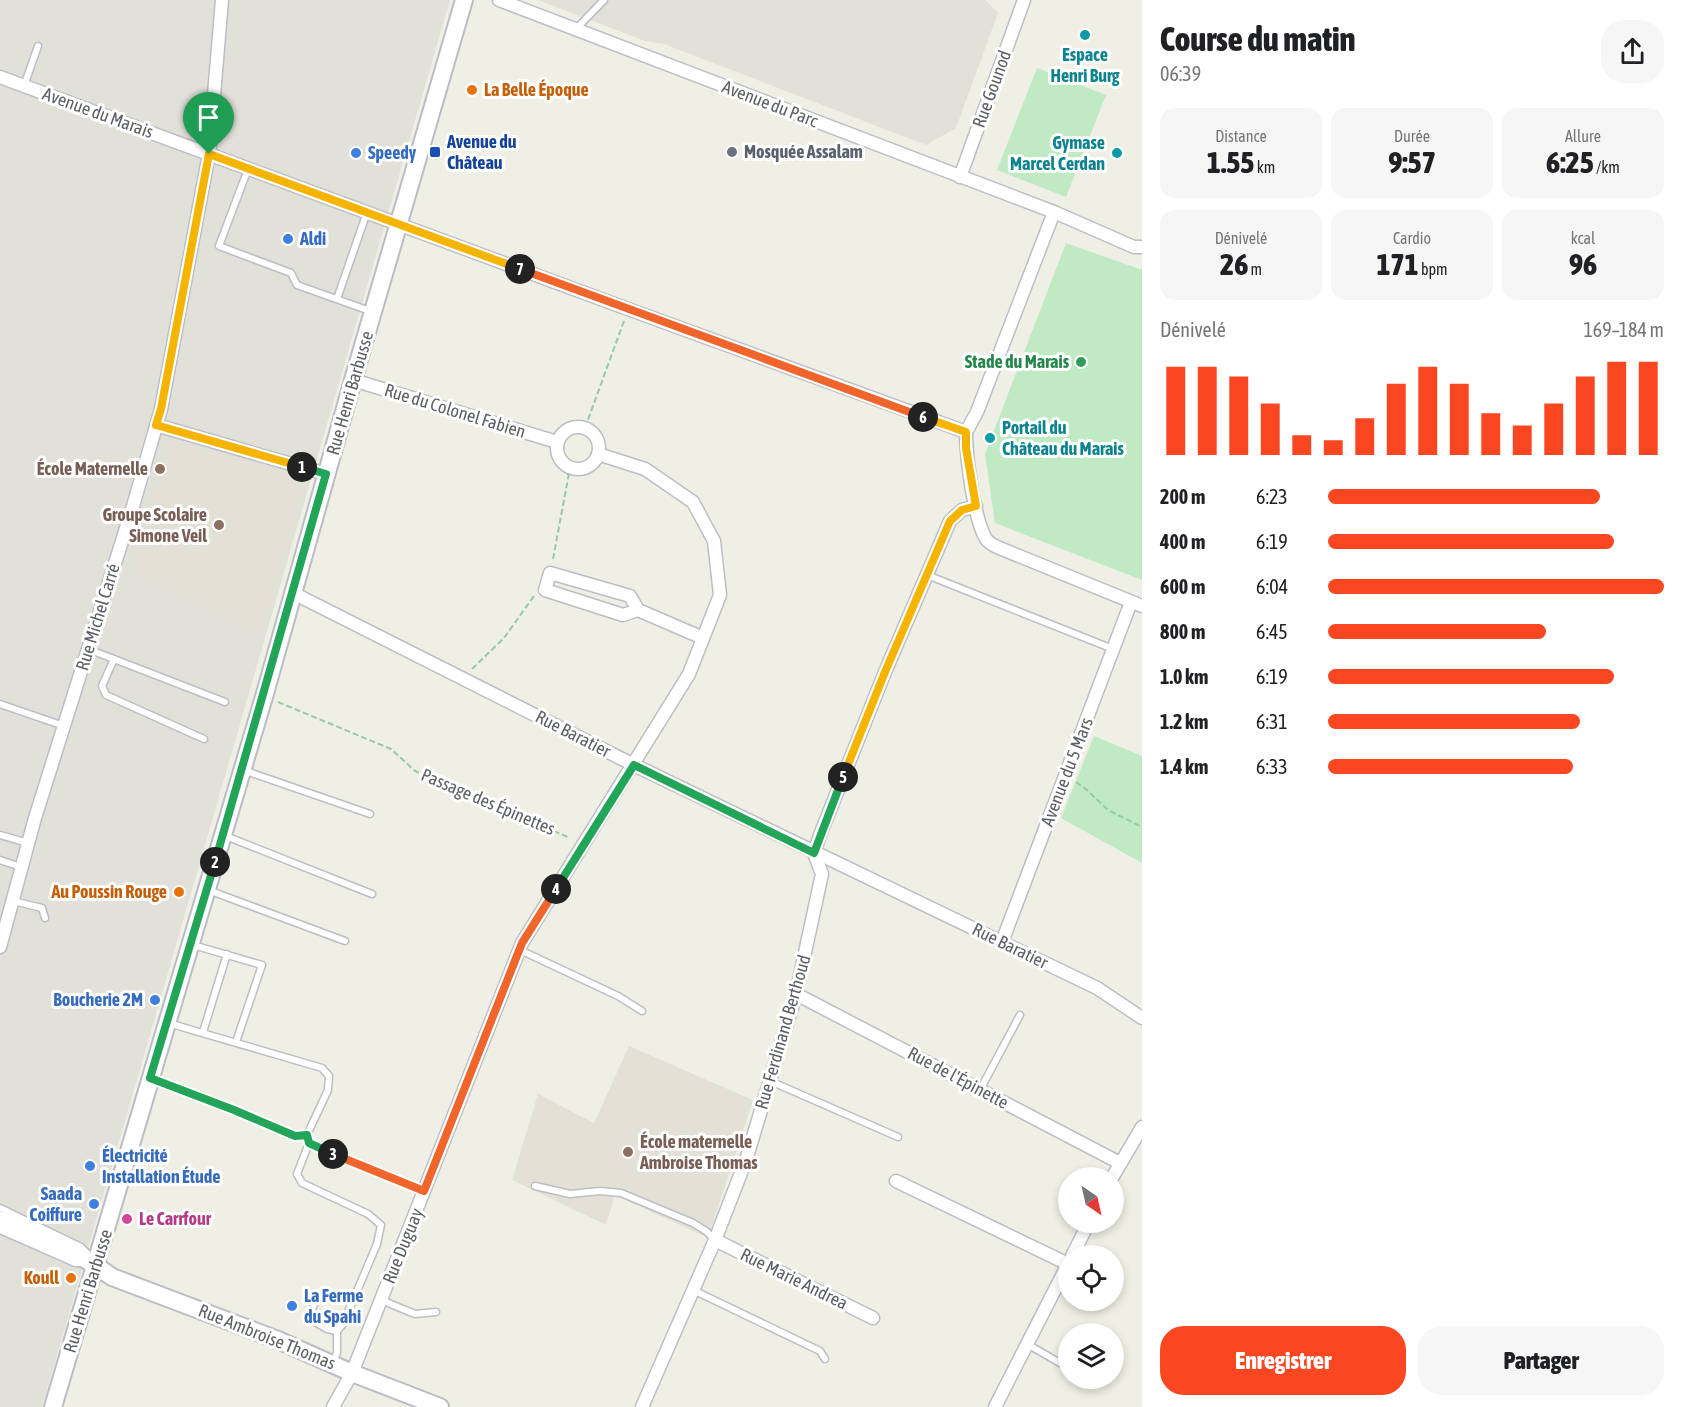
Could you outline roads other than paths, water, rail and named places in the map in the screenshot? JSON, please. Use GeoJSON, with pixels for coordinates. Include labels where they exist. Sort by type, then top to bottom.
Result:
{"type":"FeatureCollection","features":[{"type":"Feature","properties":{"kind":"street","name":"Rue Michel Carré"},"geometry":{"type":"LineString","coordinates":[[0,947],[63,726],[161,409],[209,154],[222,0]]}},
{"type":"Feature","properties":{"kind":"street","name":"Rue Henri Barbusse"},"geometry":{"type":"LineString","coordinates":[[53,1407],[264,697],[326,474],[464,0]]}},
{"type":"Feature","properties":{"kind":"street","name":"Avenue du Parc"},"geometry":{"type":"LineString","coordinates":[[499,0],[1054,212],[1134,247],[1142,248]]}},
{"type":"Feature","properties":{"kind":"street","name":"Rue Gounod"},"geometry":{"type":"LineString","coordinates":[[960,177],[1024,0]]}},
{"type":"Feature","properties":{"kind":"street","name":"Avenue du Marais"},"geometry":{"type":"LineString","coordinates":[[0,77],[399,223]]}},
{"type":"Feature","properties":{"kind":"street"},"geometry":{"type":"LineString","coordinates":[[1054,212],[977,412],[966,432],[966,448],[976,506],[987,541],[1137,604]]}},
{"type":"Feature","properties":{"kind":"street"},"geometry":{"type":"LineString","coordinates":[[399,223],[966,432]]}},
{"type":"Feature","properties":{"kind":"street","name":"Rue du Colonel Fabien"},"geometry":{"type":"LineString","coordinates":[[353,380],[557,442]]}},
{"type":"Feature","properties":{"kind":"street"},"geometry":{"type":"LineString","coordinates":[[156,425],[326,474]]}},
{"type":"Feature","properties":{"kind":"street"},"geometry":{"type":"LineString","coordinates":[[585,428],[596,435],[598,454],[590,466],[577,470],[570,468],[560,460],[557,454],[557,442],[568,429],[585,428]]}},
{"type":"Feature","properties":{"kind":"street"},"geometry":{"type":"LineString","coordinates":[[598,454],[645,469],[693,502],[714,541],[720,595],[689,674],[634,765]]}},
{"type":"Feature","properties":{"kind":"street"},"geometry":{"type":"LineString","coordinates":[[814,853],[885,672],[950,521],[962,510],[976,506]]}},
{"type":"Feature","properties":{"kind":"street"},"geometry":{"type":"LineString","coordinates":[[638,610],[623,615],[545,590],[550,573],[630,597],[638,610],[703,638]]}},
{"type":"Feature","properties":{"kind":"street","name":"Rue Baratier"},"geometry":{"type":"LineString","coordinates":[[293,593],[634,765],[1097,988],[1142,1018]]}},
{"type":"Feature","properties":{"kind":"street","name":"Avenue du 5 Mars"},"geometry":{"type":"LineString","coordinates":[[1002,942],[1114,649],[1137,604]]}},
{"type":"Feature","properties":{"kind":"street","name":"Rue Duguay"},"geometry":{"type":"LineString","coordinates":[[333,1407],[352,1373],[519,950],[634,765]]}},
{"type":"Feature","properties":{"kind":"street","name":"Rue Ferdinand Berthoud"},"geometry":{"type":"LineString","coordinates":[[642,1407],[715,1240],[746,1160],[796,994],[822,874],[814,853]]}},
{"type":"Feature","properties":{"kind":"street","name":"Rue de l'Épinette"},"geometry":{"type":"LineString","coordinates":[[796,994],[1120,1163]]}},
{"type":"Feature","properties":{"kind":"street"},"geometry":{"type":"LineString","coordinates":[[1118,1167],[1142,1127]]}},
{"type":"Feature","properties":{"kind":"street"},"geometry":{"type":"LineString","coordinates":[[896,1181],[1058,1259]]}},
{"type":"Feature","properties":{"kind":"street","name":"Rue Ambroise Thomas"},"geometry":{"type":"LineString","coordinates":[[0,1220],[95,1264],[112,1277],[440,1407]]}},
{"type":"Feature","properties":{"kind":"street","name":"Rue Marie Andrea"},"geometry":{"type":"LineString","coordinates":[[715,1240],[873,1318]]}},
{"type":"Feature","properties":{"kind":"street"},"geometry":{"type":"LineString","coordinates":[[995,1407],[1058,1284]]}},
{"type":"Feature","properties":{"kind":"lane"},"geometry":{"type":"LineString","coordinates":[[575,30],[604,0]]}},
{"type":"Feature","properties":{"kind":"lane"},"geometry":{"type":"LineString","coordinates":[[24,86],[38,46]]}},
{"type":"Feature","properties":{"kind":"lane"},"geometry":{"type":"LineString","coordinates":[[248,168],[219,246],[291,273],[297,285],[373,312]]}},
{"type":"Feature","properties":{"kind":"lane"},"geometry":{"type":"LineString","coordinates":[[337,299],[367,212]]}},
{"type":"Feature","properties":{"kind":"lane"},"geometry":{"type":"LineString","coordinates":[[927,575],[1114,649]]}},
{"type":"Feature","properties":{"kind":"lane"},"geometry":{"type":"LineString","coordinates":[[88,649],[225,702]]}},
{"type":"Feature","properties":{"kind":"lane"},"geometry":{"type":"LineString","coordinates":[[114,659],[102,686],[106,695],[204,739]]}},
{"type":"Feature","properties":{"kind":"lane"},"geometry":{"type":"LineString","coordinates":[[0,704],[63,726]]}},
{"type":"Feature","properties":{"kind":"lane"},"geometry":{"type":"LineString","coordinates":[[242,770],[370,814]]}},
{"type":"Feature","properties":{"kind":"lane"},"geometry":{"type":"LineString","coordinates":[[0,835],[28,843]]}},
{"type":"Feature","properties":{"kind":"lane"},"geometry":{"type":"LineString","coordinates":[[223,835],[372,894]]}},
{"type":"Feature","properties":{"kind":"lane"},"geometry":{"type":"LineString","coordinates":[[0,860],[21,867]]}},
{"type":"Feature","properties":{"kind":"lane"},"geometry":{"type":"LineString","coordinates":[[207,889],[345,941]]}},
{"type":"Feature","properties":{"kind":"lane"},"geometry":{"type":"LineString","coordinates":[[12,901],[42,908],[45,918]]}},
{"type":"Feature","properties":{"kind":"lane"},"geometry":{"type":"LineString","coordinates":[[190,944],[262,965],[236,1042]]}},
{"type":"Feature","properties":{"kind":"lane"},"geometry":{"type":"LineString","coordinates":[[519,950],[618,996],[642,1011]]}},
{"type":"Feature","properties":{"kind":"lane"},"geometry":{"type":"LineString","coordinates":[[203,1032],[227,954]]}},
{"type":"Feature","properties":{"kind":"lane"},"geometry":{"type":"LineString","coordinates":[[980,1090],[1020,1015]]}},
{"type":"Feature","properties":{"kind":"lane"},"geometry":{"type":"LineString","coordinates":[[166,1023],[322,1068],[329,1076],[328,1090],[307,1135],[309,1143],[297,1174],[302,1183],[368,1214],[381,1225],[376,1244],[343,1324],[337,1331],[337,1353],[333,1363]]}},
{"type":"Feature","properties":{"kind":"lane"},"geometry":{"type":"LineString","coordinates":[[150,1078],[295,1136],[307,1135]]}},
{"type":"Feature","properties":{"kind":"lane"},"geometry":{"type":"LineString","coordinates":[[770,1081],[898,1137]]}},
{"type":"Feature","properties":{"kind":"lane"},"geometry":{"type":"LineString","coordinates":[[309,1143],[424,1191]]}},
{"type":"Feature","properties":{"kind":"lane"},"geometry":{"type":"LineString","coordinates":[[535,1186],[570,1194],[600,1191],[621,1193],[693,1223],[715,1240]]}},
{"type":"Feature","properties":{"kind":"lane"},"geometry":{"type":"LineString","coordinates":[[0,1208],[81,1247],[95,1264]]}},
{"type":"Feature","properties":{"kind":"lane"},"geometry":{"type":"LineString","coordinates":[[0,1230],[75,1263],[95,1264]]}},
{"type":"Feature","properties":{"kind":"lane"},"geometry":{"type":"LineString","coordinates":[[693,1290],[820,1351],[825,1359]]}},
{"type":"Feature","properties":{"kind":"lane"},"geometry":{"type":"LineString","coordinates":[[316,1296],[310,1320],[327,1329],[337,1331]]}},
{"type":"Feature","properties":{"kind":"lane"},"geometry":{"type":"LineString","coordinates":[[381,1300],[415,1314],[436,1312]]}},
{"type":"Feature","properties":{"kind":"lane"},"geometry":{"type":"LineString","coordinates":[[1027,1344],[1058,1362]]}},
{"type":"Feature","properties":{"kind":"place","name":"Espace Henri Burg"},"geometry":{"type":"Point","coordinates":[1085,35]}},
{"type":"Feature","properties":{"kind":"place","name":"La Belle Époque"},"geometry":{"type":"Point","coordinates":[472,90]}},
{"type":"Feature","properties":{"kind":"place","name":"Avenue du Château"},"geometry":{"type":"Point","coordinates":[435,152]}},
{"type":"Feature","properties":{"kind":"place","name":"Mosquée Assalam"},"geometry":{"type":"Point","coordinates":[732,152]}},
{"type":"Feature","properties":{"kind":"place","name":"Speedy"},"geometry":{"type":"Point","coordinates":[356,153]}},
{"type":"Feature","properties":{"kind":"place","name":"Gymase Marcel Cerdan"},"geometry":{"type":"Point","coordinates":[1117,153]}},
{"type":"Feature","properties":{"kind":"place","name":"Aldi"},"geometry":{"type":"Point","coordinates":[288,239]}},
{"type":"Feature","properties":{"kind":"place","name":"Stade du Marais"},"geometry":{"type":"Point","coordinates":[1081,362]}},
{"type":"Feature","properties":{"kind":"place","name":"Portail du Château du Marais"},"geometry":{"type":"Point","coordinates":[990,438]}},
{"type":"Feature","properties":{"kind":"place","name":"École Maternelle"},"geometry":{"type":"Point","coordinates":[160,469]}},
{"type":"Feature","properties":{"kind":"place","name":"Groupe Scolaire Simone Veil"},"geometry":{"type":"Point","coordinates":[219,525]}},
{"type":"Feature","properties":{"kind":"place","name":"Au Poussin Rouge"},"geometry":{"type":"Point","coordinates":[179,892]}},
{"type":"Feature","properties":{"kind":"place","name":"Boucherie 2M"},"geometry":{"type":"Point","coordinates":[155,1000]}},
{"type":"Feature","properties":{"kind":"place","name":"École maternelle Ambroise Thomas"},"geometry":{"type":"Point","coordinates":[628,1152]}},
{"type":"Feature","properties":{"kind":"place","name":"Électricité Installation Étude"},"geometry":{"type":"Point","coordinates":[90,1166]}},
{"type":"Feature","properties":{"kind":"place","name":"Saada Coiffure"},"geometry":{"type":"Point","coordinates":[94,1204]}},
{"type":"Feature","properties":{"kind":"place","name":"Le Carrfour"},"geometry":{"type":"Point","coordinates":[127,1219]}},
{"type":"Feature","properties":{"kind":"place","name":"Koull"},"geometry":{"type":"Point","coordinates":[71,1278]}},
{"type":"Feature","properties":{"kind":"place","name":"La Ferme du Spahi"},"geometry":{"type":"Point","coordinates":[292,1306]}}]}
